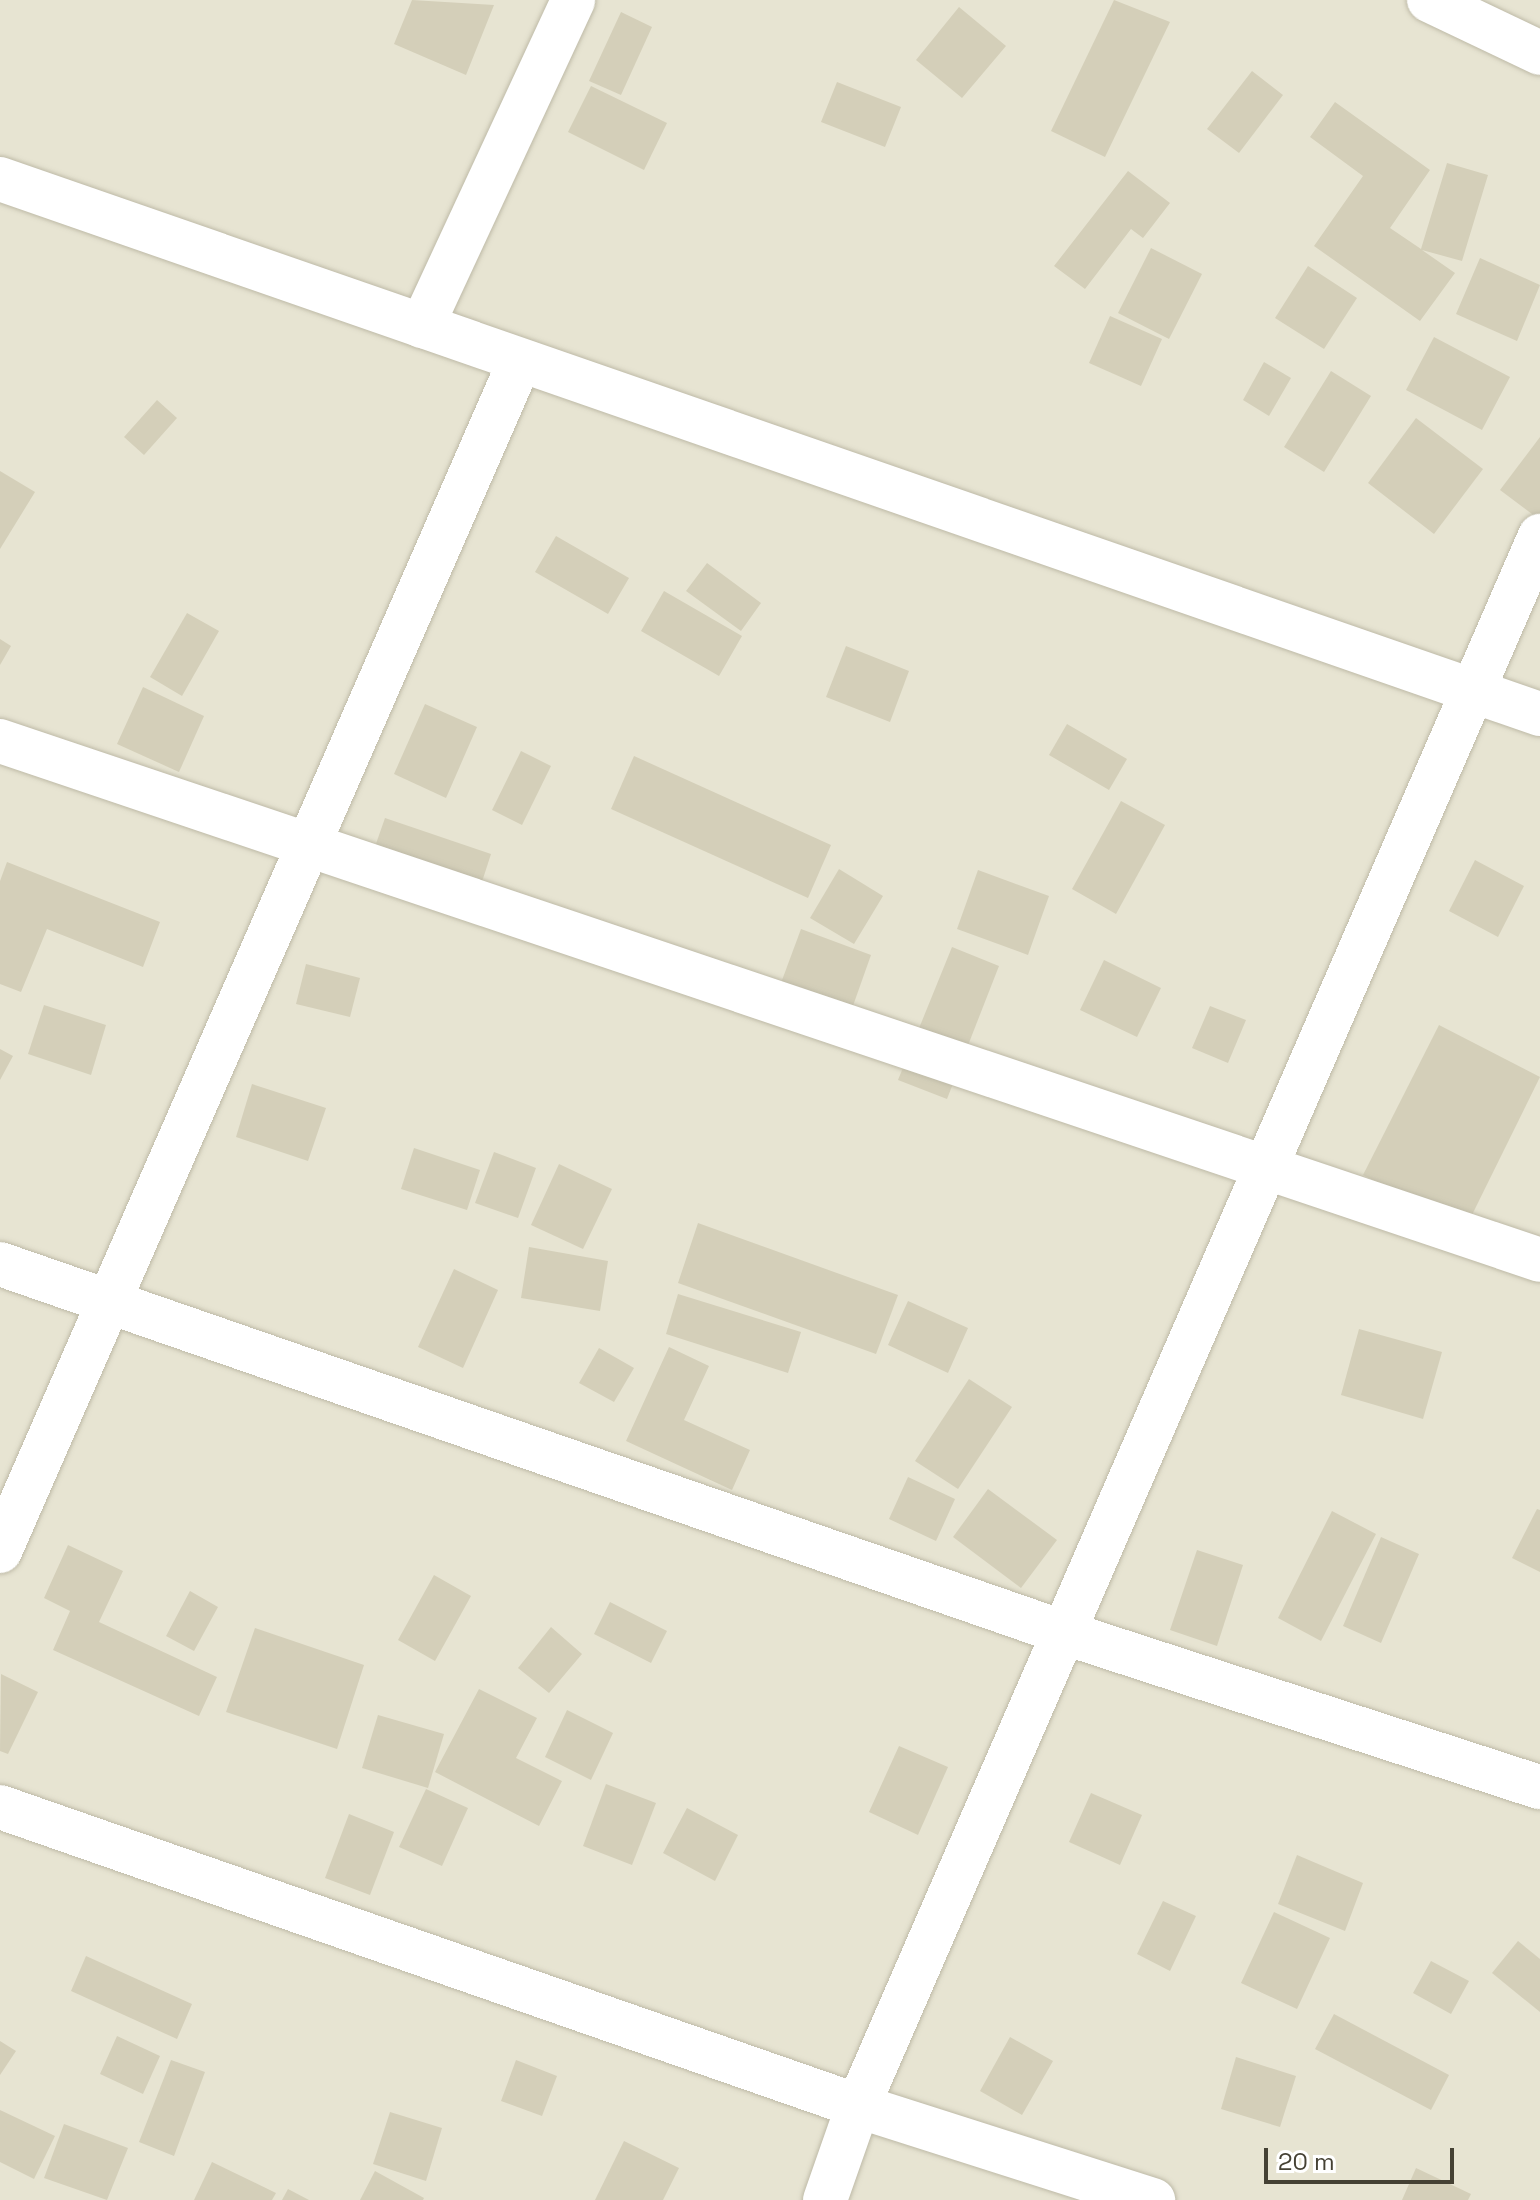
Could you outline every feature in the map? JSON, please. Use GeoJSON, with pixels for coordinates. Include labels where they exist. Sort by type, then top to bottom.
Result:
{"type":"FeatureCollection","features":[{"type":"Feature","properties":{"kind":"street"},"geometry":{"type":"LineString","coordinates":[[422,326],[573,0]]}},
{"type":"Feature","properties":{"kind":"street"},"geometry":{"type":"LineString","coordinates":[[1429,0],[1540,53]]}},
{"type":"Feature","properties":{"kind":"street"},"geometry":{"type":"LineString","coordinates":[[0,179],[1540,714]]}},
{"type":"Feature","properties":{"kind":"street"},"geometry":{"type":"LineString","coordinates":[[0,1551],[520,361]]}},
{"type":"Feature","properties":{"kind":"street"},"geometry":{"type":"LineString","coordinates":[[825,2200],[858,2106],[1540,536]]}},
{"type":"Feature","properties":{"kind":"street"},"geometry":{"type":"LineString","coordinates":[[0,741],[309,843],[1265,1171],[1540,1260]]}},
{"type":"Feature","properties":{"kind":"street"},"geometry":{"type":"LineString","coordinates":[[0,1264],[1065,1633],[1540,1787]]}},
{"type":"Feature","properties":{"kind":"street"},"geometry":{"type":"LineString","coordinates":[[0,1807],[858,2106],[1153,2200]]}},
{"type":"Feature","properties":{"kind":"shaded area"},"geometry":{"type":"Polygon","coordinates":[[[0,0],[1540,0],[1540,2200],[0,2200],[0,0]]]}},
{"type":"Feature","properties":{"kind":"building"},"geometry":{"type":"Polygon","coordinates":[[[412,0],[494,5],[466,75],[394,44],[412,0]]]}},
{"type":"Feature","properties":{"kind":"building"},"geometry":{"type":"Polygon","coordinates":[[[1114,0],[1170,22],[1105,157],[1051,131],[1114,0]]]}},
{"type":"Feature","properties":{"kind":"building"},"geometry":{"type":"Polygon","coordinates":[[[959,7],[1006,46],[962,98],[916,60],[959,7]]]}},
{"type":"Feature","properties":{"kind":"building"},"geometry":{"type":"Polygon","coordinates":[[[621,12],[652,27],[621,95],[589,81],[621,12]]]}},
{"type":"Feature","properties":{"kind":"building"},"geometry":{"type":"Polygon","coordinates":[[[1252,71],[1283,95],[1239,153],[1207,129],[1252,71]]]}},
{"type":"Feature","properties":{"kind":"building"},"geometry":{"type":"Polygon","coordinates":[[[837,82],[901,107],[885,147],[821,122],[837,82]]]}},
{"type":"Feature","properties":{"kind":"building"},"geometry":{"type":"Polygon","coordinates":[[[591,86],[667,123],[644,170],[568,132],[591,86]]]}},
{"type":"Feature","properties":{"kind":"building"},"geometry":{"type":"Polygon","coordinates":[[[1335,102],[1430,170],[1390,228],[1421,249],[1447,163],[1488,175],[1462,261],[1422,250],[1455,273],[1420,321],[1314,246],[1363,176],[1310,137],[1335,102]]]}},
{"type":"Feature","properties":{"kind":"building"},"geometry":{"type":"Polygon","coordinates":[[[1128,171],[1170,203],[1143,238],[1131,229],[1085,289],[1054,266],[1128,171]]]}},
{"type":"Feature","properties":{"kind":"building"},"geometry":{"type":"Polygon","coordinates":[[[1151,248],[1202,274],[1169,339],[1118,313],[1151,248]]]}},
{"type":"Feature","properties":{"kind":"building"},"geometry":{"type":"Polygon","coordinates":[[[1480,258],[1540,285],[1517,341],[1456,314],[1480,258]]]}},
{"type":"Feature","properties":{"kind":"building"},"geometry":{"type":"Polygon","coordinates":[[[1308,266],[1357,298],[1324,349],[1275,318],[1308,266]]]}},
{"type":"Feature","properties":{"kind":"building"},"geometry":{"type":"Polygon","coordinates":[[[1110,316],[1162,339],[1141,386],[1089,363],[1110,316]]]}},
{"type":"Feature","properties":{"kind":"building"},"geometry":{"type":"Polygon","coordinates":[[[1434,337],[1510,377],[1482,430],[1406,390],[1434,337]]]}},
{"type":"Feature","properties":{"kind":"building"},"geometry":{"type":"Polygon","coordinates":[[[1264,362],[1291,378],[1269,416],[1243,400],[1264,362]]]}},
{"type":"Feature","properties":{"kind":"building"},"geometry":{"type":"Polygon","coordinates":[[[1331,371],[1371,396],[1324,472],[1284,447],[1331,371]]]}},
{"type":"Feature","properties":{"kind":"building"},"geometry":{"type":"Polygon","coordinates":[[[157,400],[177,418],[144,455],[124,437],[157,400]]]}},
{"type":"Feature","properties":{"kind":"building"},"geometry":{"type":"Polygon","coordinates":[[[1416,418],[1483,469],[1434,534],[1368,483],[1416,418]]]}},
{"type":"Feature","properties":{"kind":"building"},"geometry":{"type":"Polygon","coordinates":[[[1540,437],[1540,520],[1500,490],[1540,437]]]}},
{"type":"Feature","properties":{"kind":"building"},"geometry":{"type":"Polygon","coordinates":[[[0,471],[35,492],[0,549],[0,471]]]}},
{"type":"Feature","properties":{"kind":"building"},"geometry":{"type":"Polygon","coordinates":[[[556,536],[629,578],[608,614],[535,572],[556,536]]]}},
{"type":"Feature","properties":{"kind":"building"},"geometry":{"type":"Polygon","coordinates":[[[707,563],[761,603],[741,631],[686,591],[707,563]]]}},
{"type":"Feature","properties":{"kind":"building"},"geometry":{"type":"Polygon","coordinates":[[[664,591],[742,636],[719,676],[641,631],[664,591]]]}},
{"type":"Feature","properties":{"kind":"building"},"geometry":{"type":"Polygon","coordinates":[[[187,613],[219,631],[182,696],[150,677],[187,613]]]}},
{"type":"Feature","properties":{"kind":"building"},"geometry":{"type":"Polygon","coordinates":[[[0,639],[11,646],[0,665],[0,639]]]}},
{"type":"Feature","properties":{"kind":"building"},"geometry":{"type":"Polygon","coordinates":[[[846,646],[909,671],[890,722],[826,697],[846,646]]]}},
{"type":"Feature","properties":{"kind":"building"},"geometry":{"type":"Polygon","coordinates":[[[143,687],[204,716],[179,772],[117,744],[143,687]]]}},
{"type":"Feature","properties":{"kind":"building"},"geometry":{"type":"Polygon","coordinates":[[[425,704],[477,727],[446,798],[394,774],[425,704]]]}},
{"type":"Feature","properties":{"kind":"building"},"geometry":{"type":"Polygon","coordinates":[[[1067,724],[1127,759],[1109,790],[1049,755],[1067,724]]]}},
{"type":"Feature","properties":{"kind":"building"},"geometry":{"type":"Polygon","coordinates":[[[521,751],[551,766],[522,825],[492,810],[521,751]]]}},
{"type":"Feature","properties":{"kind":"building"},"geometry":{"type":"Polygon","coordinates":[[[634,756],[831,845],[808,898],[611,809],[634,756]]]}},
{"type":"Feature","properties":{"kind":"building"},"geometry":{"type":"Polygon","coordinates":[[[1121,801],[1165,825],[1116,914],[1072,889],[1121,801]]]}},
{"type":"Feature","properties":{"kind":"building"},"geometry":{"type":"Polygon","coordinates":[[[385,818],[491,854],[478,894],[371,858],[385,818]]]}},
{"type":"Feature","properties":{"kind":"building"},"geometry":{"type":"Polygon","coordinates":[[[1475,860],[1524,886],[1498,937],[1449,911],[1475,860]]]}},
{"type":"Feature","properties":{"kind":"building"},"geometry":{"type":"Polygon","coordinates":[[[7,862],[160,922],[143,967],[47,929],[21,992],[0,984],[0,881],[7,862]]]}},
{"type":"Feature","properties":{"kind":"building"},"geometry":{"type":"Polygon","coordinates":[[[839,869],[883,896],[854,944],[810,918],[839,869]]]}},
{"type":"Feature","properties":{"kind":"building"},"geometry":{"type":"Polygon","coordinates":[[[978,870],[1049,896],[1028,955],[957,929],[978,870]]]}},
{"type":"Feature","properties":{"kind":"building"},"geometry":{"type":"Polygon","coordinates":[[[801,929],[871,955],[849,1017],[778,991],[801,929]]]}},
{"type":"Feature","properties":{"kind":"building"},"geometry":{"type":"Polygon","coordinates":[[[952,947],[999,966],[947,1099],[898,1080],[952,947]]]}},
{"type":"Feature","properties":{"kind":"building"},"geometry":{"type":"Polygon","coordinates":[[[1104,960],[1161,988],[1137,1037],[1080,1010],[1104,960]]]}},
{"type":"Feature","properties":{"kind":"building"},"geometry":{"type":"Polygon","coordinates":[[[306,964],[360,978],[350,1017],[296,1004],[306,964]]]}},
{"type":"Feature","properties":{"kind":"building"},"geometry":{"type":"Polygon","coordinates":[[[44,1005],[106,1025],[91,1075],[28,1054],[44,1005]]]}},
{"type":"Feature","properties":{"kind":"building"},"geometry":{"type":"Polygon","coordinates":[[[1210,1006],[1246,1020],[1228,1063],[1192,1048],[1210,1006]]]}},
{"type":"Feature","properties":{"kind":"building"},"geometry":{"type":"Polygon","coordinates":[[[1439,1025],[1540,1077],[1466,1227],[1363,1175],[1439,1025]]]}},
{"type":"Feature","properties":{"kind":"building"},"geometry":{"type":"Polygon","coordinates":[[[0,1049],[13,1056],[0,1080],[0,1049]]]}},
{"type":"Feature","properties":{"kind":"building"},"geometry":{"type":"Polygon","coordinates":[[[252,1084],[326,1108],[308,1161],[236,1137],[252,1084]]]}},
{"type":"Feature","properties":{"kind":"building"},"geometry":{"type":"Polygon","coordinates":[[[414,1148],[480,1170],[467,1210],[401,1189],[414,1148]]]}},
{"type":"Feature","properties":{"kind":"building"},"geometry":{"type":"Polygon","coordinates":[[[494,1152],[536,1168],[518,1218],[475,1203],[494,1152]]]}},
{"type":"Feature","properties":{"kind":"building"},"geometry":{"type":"Polygon","coordinates":[[[559,1164],[612,1189],[583,1249],[531,1225],[559,1164]]]}},
{"type":"Feature","properties":{"kind":"building"},"geometry":{"type":"Polygon","coordinates":[[[698,1223],[898,1295],[876,1354],[678,1283],[698,1223]]]}},
{"type":"Feature","properties":{"kind":"building"},"geometry":{"type":"Polygon","coordinates":[[[529,1247],[608,1261],[600,1311],[521,1298],[529,1247]]]}},
{"type":"Feature","properties":{"kind":"building"},"geometry":{"type":"Polygon","coordinates":[[[454,1269],[498,1290],[463,1368],[418,1347],[454,1269]]]}},
{"type":"Feature","properties":{"kind":"building"},"geometry":{"type":"Polygon","coordinates":[[[678,1294],[801,1332],[788,1373],[666,1334],[678,1294]]]}},
{"type":"Feature","properties":{"kind":"building"},"geometry":{"type":"Polygon","coordinates":[[[908,1301],[968,1328],[948,1373],[888,1345],[908,1301]]]}},
{"type":"Feature","properties":{"kind":"building"},"geometry":{"type":"Polygon","coordinates":[[[1359,1329],[1442,1352],[1423,1419],[1341,1395],[1359,1329]]]}},
{"type":"Feature","properties":{"kind":"building"},"geometry":{"type":"Polygon","coordinates":[[[669,1347],[709,1366],[684,1420],[750,1450],[732,1490],[626,1441],[669,1347]]]}},
{"type":"Feature","properties":{"kind":"building"},"geometry":{"type":"Polygon","coordinates":[[[599,1348],[634,1368],[614,1402],[579,1383],[599,1348]]]}},
{"type":"Feature","properties":{"kind":"building"},"geometry":{"type":"Polygon","coordinates":[[[969,1379],[1012,1407],[958,1489],[915,1461],[969,1379]]]}},
{"type":"Feature","properties":{"kind":"building"},"geometry":{"type":"Polygon","coordinates":[[[908,1477],[955,1499],[936,1541],[889,1519],[908,1477]]]}},
{"type":"Feature","properties":{"kind":"building"},"geometry":{"type":"Polygon","coordinates":[[[988,1489],[1057,1540],[1021,1588],[953,1537],[988,1489]]]}},
{"type":"Feature","properties":{"kind":"building"},"geometry":{"type":"Polygon","coordinates":[[[1537,1509],[1540,1510],[1540,1572],[1512,1558],[1537,1509]]]}},
{"type":"Feature","properties":{"kind":"building"},"geometry":{"type":"Polygon","coordinates":[[[1332,1511],[1376,1534],[1321,1641],[1278,1618],[1332,1511]]]}},
{"type":"Feature","properties":{"kind":"building"},"geometry":{"type":"Polygon","coordinates":[[[1381,1537],[1419,1554],[1381,1643],[1343,1626],[1381,1537]]]}},
{"type":"Feature","properties":{"kind":"building"},"geometry":{"type":"Polygon","coordinates":[[[68,1545],[123,1571],[99,1622],[217,1677],[199,1716],[53,1650],[70,1611],[44,1598],[68,1545]]]}},
{"type":"Feature","properties":{"kind":"building"},"geometry":{"type":"Polygon","coordinates":[[[1197,1550],[1243,1565],[1217,1646],[1170,1630],[1197,1550]]]}},
{"type":"Feature","properties":{"kind":"building"},"geometry":{"type":"Polygon","coordinates":[[[434,1575],[471,1596],[435,1661],[398,1640],[434,1575]]]}},
{"type":"Feature","properties":{"kind":"building"},"geometry":{"type":"Polygon","coordinates":[[[190,1591],[218,1607],[194,1651],[166,1636],[190,1591]]]}},
{"type":"Feature","properties":{"kind":"building"},"geometry":{"type":"Polygon","coordinates":[[[610,1602],[667,1631],[651,1663],[594,1634],[610,1602]]]}},
{"type":"Feature","properties":{"kind":"building"},"geometry":{"type":"Polygon","coordinates":[[[551,1627],[582,1654],[549,1693],[518,1668],[551,1627]]]}},
{"type":"Feature","properties":{"kind":"building"},"geometry":{"type":"Polygon","coordinates":[[[255,1628],[364,1665],[337,1749],[226,1712],[255,1628]]]}},
{"type":"Feature","properties":{"kind":"building"},"geometry":{"type":"Polygon","coordinates":[[[1,1674],[38,1692],[8,1754],[0,1751],[1,1674]]]}},
{"type":"Feature","properties":{"kind":"building"},"geometry":{"type":"Polygon","coordinates":[[[479,1689],[537,1718],[516,1758],[562,1781],[539,1826],[435,1772],[479,1689]]]}},
{"type":"Feature","properties":{"kind":"building"},"geometry":{"type":"Polygon","coordinates":[[[567,1710],[613,1733],[591,1780],[545,1757],[567,1710]]]}},
{"type":"Feature","properties":{"kind":"building"},"geometry":{"type":"Polygon","coordinates":[[[378,1715],[444,1734],[428,1788],[362,1768],[378,1715]]]}},
{"type":"Feature","properties":{"kind":"building"},"geometry":{"type":"Polygon","coordinates":[[[899,1746],[948,1767],[918,1835],[869,1812],[899,1746]]]}},
{"type":"Feature","properties":{"kind":"building"},"geometry":{"type":"Polygon","coordinates":[[[606,1784],[656,1803],[632,1865],[583,1846],[606,1784]]]}},
{"type":"Feature","properties":{"kind":"building"},"geometry":{"type":"Polygon","coordinates":[[[426,1789],[468,1808],[442,1866],[399,1847],[426,1789]]]}},
{"type":"Feature","properties":{"kind":"building"},"geometry":{"type":"Polygon","coordinates":[[[1091,1793],[1142,1815],[1120,1865],[1069,1842],[1091,1793]]]}},
{"type":"Feature","properties":{"kind":"building"},"geometry":{"type":"Polygon","coordinates":[[[687,1808],[738,1835],[715,1881],[663,1853],[687,1808]]]}},
{"type":"Feature","properties":{"kind":"building"},"geometry":{"type":"Polygon","coordinates":[[[349,1814],[394,1832],[370,1895],[325,1878],[349,1814]]]}},
{"type":"Feature","properties":{"kind":"building"},"geometry":{"type":"Polygon","coordinates":[[[1297,1855],[1363,1883],[1345,1931],[1278,1904],[1297,1855]]]}},
{"type":"Feature","properties":{"kind":"building"},"geometry":{"type":"Polygon","coordinates":[[[1163,1901],[1196,1916],[1170,1971],[1137,1954],[1163,1901]]]}},
{"type":"Feature","properties":{"kind":"building"},"geometry":{"type":"Polygon","coordinates":[[[1274,1912],[1330,1938],[1297,2009],[1241,1983],[1274,1912]]]}},
{"type":"Feature","properties":{"kind":"building"},"geometry":{"type":"Polygon","coordinates":[[[1518,1941],[1540,1959],[1540,2012],[1492,1973],[1518,1941]]]}},
{"type":"Feature","properties":{"kind":"building"},"geometry":{"type":"Polygon","coordinates":[[[86,1956],[192,2004],[177,2039],[71,1991],[86,1956]]]}},
{"type":"Feature","properties":{"kind":"building"},"geometry":{"type":"Polygon","coordinates":[[[1431,1961],[1469,1981],[1451,2014],[1413,1993],[1431,1961]]]}},
{"type":"Feature","properties":{"kind":"building"},"geometry":{"type":"Polygon","coordinates":[[[1334,2014],[1449,2075],[1431,2110],[1315,2049],[1334,2014]]]}},
{"type":"Feature","properties":{"kind":"building"},"geometry":{"type":"Polygon","coordinates":[[[117,2036],[160,2056],[143,2094],[100,2074],[117,2036]]]}},
{"type":"Feature","properties":{"kind":"building"},"geometry":{"type":"Polygon","coordinates":[[[1010,2037],[1053,2061],[1022,2115],[980,2091],[1010,2037]]]}},
{"type":"Feature","properties":{"kind":"building"},"geometry":{"type":"Polygon","coordinates":[[[0,2041],[16,2051],[0,2075],[0,2041]]]}},
{"type":"Feature","properties":{"kind":"building"},"geometry":{"type":"Polygon","coordinates":[[[1236,2057],[1296,2076],[1280,2127],[1221,2109],[1236,2057]]]}},
{"type":"Feature","properties":{"kind":"building"},"geometry":{"type":"Polygon","coordinates":[[[171,2060],[205,2072],[174,2156],[139,2142],[171,2060]]]}},
{"type":"Feature","properties":{"kind":"building"},"geometry":{"type":"Polygon","coordinates":[[[516,2060],[557,2076],[542,2116],[501,2101],[516,2060]]]}},
{"type":"Feature","properties":{"kind":"building"},"geometry":{"type":"Polygon","coordinates":[[[0,2110],[55,2136],[34,2179],[0,2162],[0,2110]]]}},
{"type":"Feature","properties":{"kind":"building"},"geometry":{"type":"Polygon","coordinates":[[[390,2112],[442,2128],[426,2181],[373,2164],[390,2112]]]}},
{"type":"Feature","properties":{"kind":"building"},"geometry":{"type":"Polygon","coordinates":[[[64,2124],[128,2148],[107,2200],[44,2178],[64,2124]]]}},
{"type":"Feature","properties":{"kind":"building"},"geometry":{"type":"Polygon","coordinates":[[[624,2141],[679,2168],[663,2200],[595,2200],[624,2141]]]}},
{"type":"Feature","properties":{"kind":"building"},"geometry":{"type":"Polygon","coordinates":[[[212,2162],[276,2193],[272,2200],[194,2200],[212,2162]]]}},
{"type":"Feature","properties":{"kind":"building"},"geometry":{"type":"Polygon","coordinates":[[[1416,2168],[1471,2194],[1468,2200],[1402,2200],[1416,2168]]]}},
{"type":"Feature","properties":{"kind":"building"},"geometry":{"type":"Polygon","coordinates":[[[375,2171],[424,2198],[423,2200],[360,2200],[375,2171]]]}},
{"type":"Feature","properties":{"kind":"building"},"geometry":{"type":"Polygon","coordinates":[[[288,2189],[309,2200],[282,2200],[288,2189]]]}}]}
